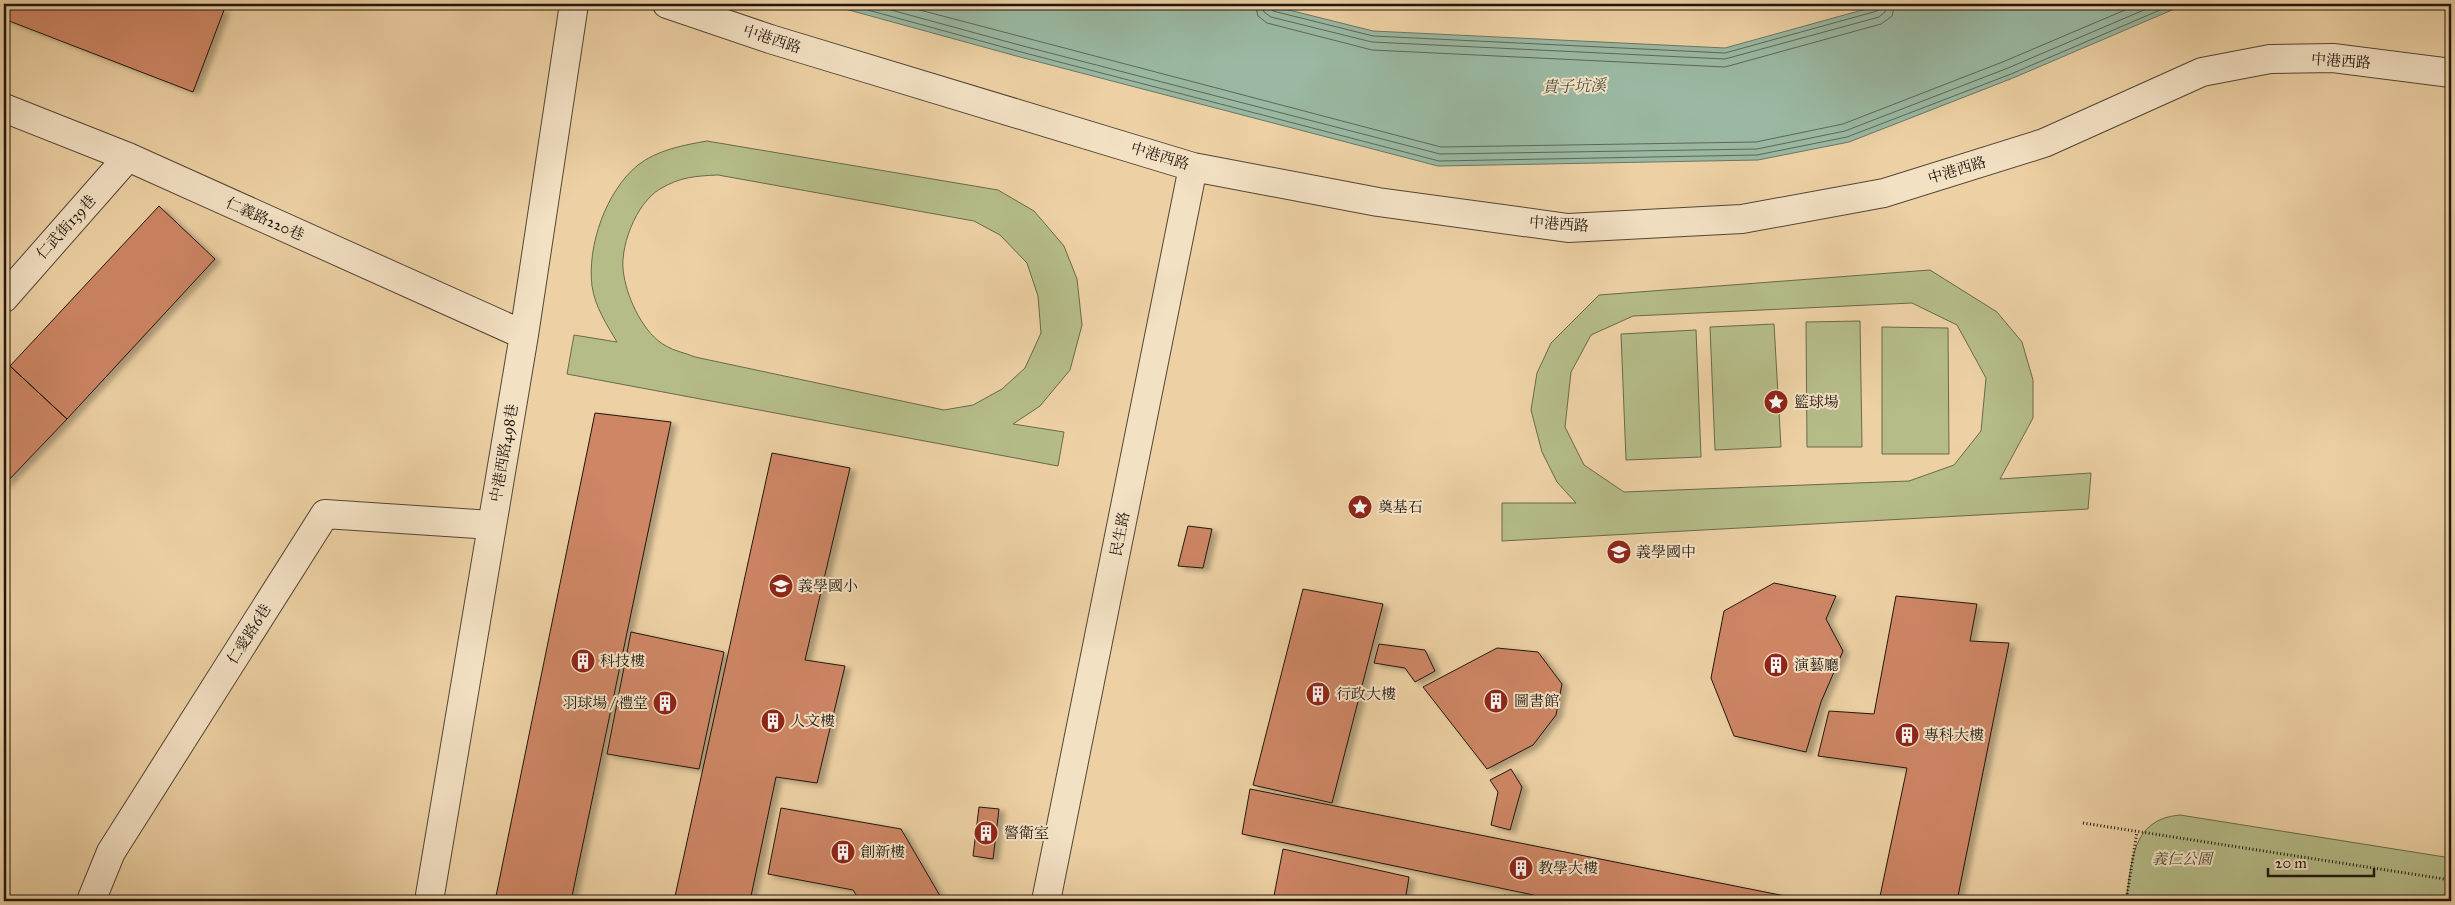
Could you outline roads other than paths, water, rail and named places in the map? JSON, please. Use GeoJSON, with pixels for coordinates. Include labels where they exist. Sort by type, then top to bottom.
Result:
{"type":"FeatureCollection","features":[{"type":"Feature","properties":{"kind":"street","name":"中港西路498巷"},"geometry":{"type":"LineString","coordinates":[[429,901],[524,335],[574,4]]}},
{"type":"Feature","properties":{"kind":"street","name":"中港西路"},"geometry":{"type":"LineString","coordinates":[[668,4],[770,39],[1194,167],[1378,202],[1568,228],[1742,219],[1884,193],[2034,146],[2202,72],[2270,58],[2333,58],[2451,73]]}},
{"type":"Feature","properties":{"kind":"street","name":"仁義路220巷"},"geometry":{"type":"LineString","coordinates":[[4,108],[128,157],[524,335]]}},
{"type":"Feature","properties":{"kind":"street","name":"仁武街139巷"},"geometry":{"type":"LineString","coordinates":[[4,298],[128,157]]}},
{"type":"Feature","properties":{"kind":"street","name":"民生路"},"geometry":{"type":"LineString","coordinates":[[1046,901],[1194,167]]}},
{"type":"Feature","properties":{"kind":"street","name":"仁愛路6巷"},"geometry":{"type":"LineString","coordinates":[[90,901],[111,852],[325,514],[492,525]]}},
{"type":"Feature","properties":{"kind":"water","name":"貴子坑溪"},"geometry":{"type":"Polygon","coordinates":[[[827,4],[1265,4],[1373,31],[1725,48],[1884,4],[2186,4],[2013,78],[1849,142],[1758,160],[1438,166],[1020,57],[827,4]]]}},
{"type":"Feature","properties":{"kind":"place","name":"籃球場"},"geometry":{"type":"Point","coordinates":[1776,402]}},
{"type":"Feature","properties":{"kind":"place","name":"奠基石"},"geometry":{"type":"Point","coordinates":[1360,507]}},
{"type":"Feature","properties":{"kind":"place","name":"義學國中"},"geometry":{"type":"Point","coordinates":[1619,552]}},
{"type":"Feature","properties":{"kind":"place","name":"義學國小"},"geometry":{"type":"Point","coordinates":[781,586]}},
{"type":"Feature","properties":{"kind":"place","name":"科技樓"},"geometry":{"type":"Point","coordinates":[583,661]}},
{"type":"Feature","properties":{"kind":"place","name":"演藝廳"},"geometry":{"type":"Point","coordinates":[1776,665]}},
{"type":"Feature","properties":{"kind":"place","name":"行政大樓"},"geometry":{"type":"Point","coordinates":[1318,694]}},
{"type":"Feature","properties":{"kind":"place","name":"圖書館"},"geometry":{"type":"Point","coordinates":[1496,701]}},
{"type":"Feature","properties":{"kind":"place","name":"羽球場 / 禮堂"},"geometry":{"type":"Point","coordinates":[665,703]}},
{"type":"Feature","properties":{"kind":"place","name":"人文樓"},"geometry":{"type":"Point","coordinates":[773,721]}},
{"type":"Feature","properties":{"kind":"place","name":"專科大樓"},"geometry":{"type":"Point","coordinates":[1907,735]}},
{"type":"Feature","properties":{"kind":"place","name":"警衛室"},"geometry":{"type":"Point","coordinates":[986,833]}},
{"type":"Feature","properties":{"kind":"place","name":"創新樓"},"geometry":{"type":"Point","coordinates":[843,852]}},
{"type":"Feature","properties":{"kind":"place","name":"教學大樓"},"geometry":{"type":"Point","coordinates":[1521,868]}},
{"type":"Feature","properties":{"kind":"park label","name":"義仁公園"},"geometry":{"type":"Point","coordinates":[2182,859]}}]}
